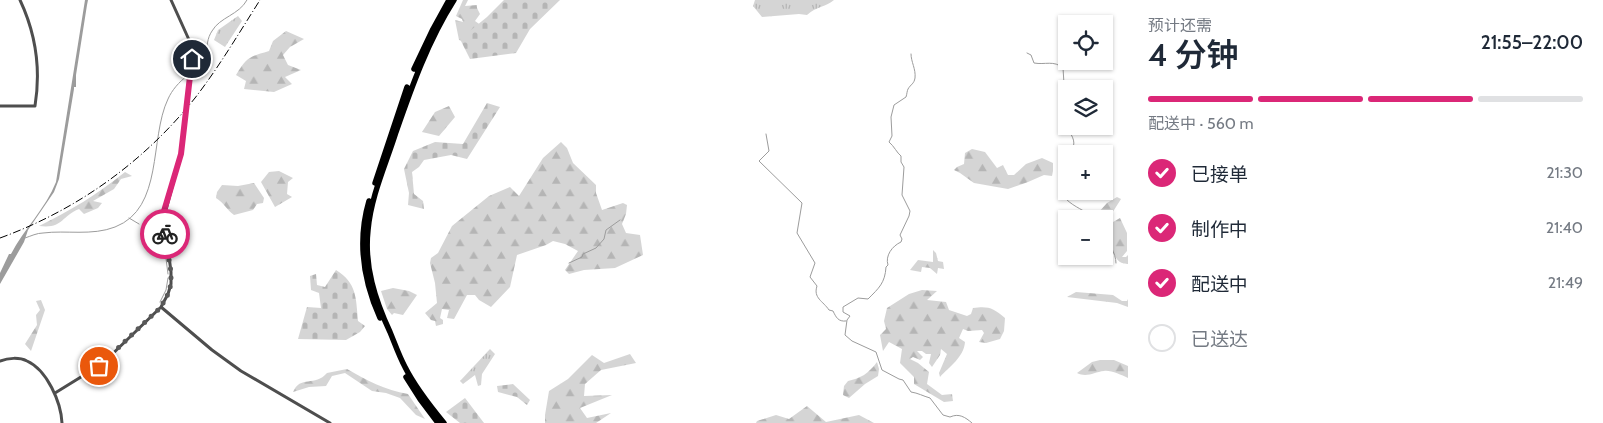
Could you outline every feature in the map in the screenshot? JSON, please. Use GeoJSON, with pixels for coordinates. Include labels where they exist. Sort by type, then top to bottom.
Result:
{"type":"FeatureCollection","features":[{"type":"Feature","properties":{"kind":"highway"},"geometry":{"type":"LineString","coordinates":[[445,423],[437,420],[416,393],[403,370],[375,307],[364,273],[362,241],[368,204],[410,81],[424,47],[449,0]]}},
{"type":"Feature","properties":{"kind":"highway"},"geometry":{"type":"LineString","coordinates":[[437,420],[405,368],[383,317],[372,287],[367,242],[371,206],[414,79],[454,0]]}},
{"type":"Feature","properties":{"kind":"street"},"geometry":{"type":"LineString","coordinates":[[0,106],[35,106],[38,79],[36,54],[29,22],[20,0]]}},
{"type":"Feature","properties":{"kind":"street"},"geometry":{"type":"LineString","coordinates":[[55,393],[99,366],[161,307],[168,294],[171,277],[164,211],[181,154],[192,69],[191,47],[171,0]]}},
{"type":"Feature","properties":{"kind":"street"},"geometry":{"type":"LineString","coordinates":[[161,307],[213,351],[241,370],[330,423]]}},
{"type":"Feature","properties":{"kind":"street"},"geometry":{"type":"LineString","coordinates":[[0,361],[15,358],[27,361],[39,371],[55,393],[60,406],[62,423]]}},
{"type":"Feature","properties":{"kind":"green space"},"geometry":{"type":"Polygon","coordinates":[[[463,0],[468,0],[465,6],[477,5],[480,14],[475,21],[482,26],[463,41],[459,40],[455,20],[463,22],[462,19],[456,16],[463,0]]]}},
{"type":"Feature","properties":{"kind":"green space"},"geometry":{"type":"Polygon","coordinates":[[[504,0],[560,0],[530,29],[516,53],[470,59],[460,39],[504,0]]]}},
{"type":"Feature","properties":{"kind":"green space"},"geometry":{"type":"Polygon","coordinates":[[[755,0],[834,0],[807,15],[762,17],[753,6],[755,0]]]}},
{"type":"Feature","properties":{"kind":"green space"},"geometry":{"type":"Polygon","coordinates":[[[238,16],[242,21],[225,47],[214,40],[218,30],[238,16]]]}},
{"type":"Feature","properties":{"kind":"green space"},"geometry":{"type":"Polygon","coordinates":[[[286,31],[304,39],[290,47],[283,55],[288,65],[301,70],[285,77],[292,84],[274,92],[244,89],[246,81],[236,75],[243,64],[253,56],[269,51],[273,41],[286,31]]]}},
{"type":"Feature","properties":{"kind":"green space"},"geometry":{"type":"Polygon","coordinates":[[[487,103],[500,107],[467,159],[451,155],[424,160],[412,172],[414,194],[423,201],[424,209],[408,205],[409,193],[404,169],[413,151],[435,142],[463,144],[487,103]]]}},
{"type":"Feature","properties":{"kind":"green space"},"geometry":{"type":"Polygon","coordinates":[[[449,106],[455,117],[439,136],[422,132],[435,112],[449,106]]]}},
{"type":"Feature","properties":{"kind":"green space"},"geometry":{"type":"Polygon","coordinates":[[[561,142],[567,148],[573,163],[596,185],[596,193],[602,210],[623,203],[627,205],[622,224],[626,233],[640,235],[643,255],[615,268],[584,270],[569,274],[565,270],[578,251],[565,244],[553,241],[517,255],[510,287],[491,307],[479,300],[475,295],[467,295],[454,319],[447,318],[449,310],[442,309],[440,318],[443,320],[443,324],[436,326],[435,321],[431,320],[425,313],[437,303],[430,263],[431,258],[438,253],[452,226],[489,196],[510,187],[519,196],[543,158],[561,142]]]}},
{"type":"Feature","properties":{"kind":"green space"},"geometry":{"type":"Polygon","coordinates":[[[972,149],[985,152],[997,168],[1003,165],[1008,175],[1014,175],[1026,164],[1042,158],[1053,163],[1052,176],[1044,175],[1008,189],[974,183],[954,170],[964,164],[965,153],[972,149]]]}},
{"type":"Feature","properties":{"kind":"green space"},"geometry":{"type":"Polygon","coordinates":[[[279,171],[293,178],[288,182],[287,194],[292,197],[275,207],[261,182],[269,172],[279,171]]]}},
{"type":"Feature","properties":{"kind":"green space"},"geometry":{"type":"Polygon","coordinates":[[[125,172],[132,176],[121,179],[114,189],[93,201],[102,203],[98,208],[84,214],[79,209],[53,226],[39,226],[84,202],[125,172]]]}},
{"type":"Feature","properties":{"kind":"green space"},"geometry":{"type":"Polygon","coordinates":[[[254,183],[264,198],[263,203],[257,204],[253,210],[234,215],[216,198],[217,192],[222,185],[238,186],[254,183]]]}},
{"type":"Feature","properties":{"kind":"green space"},"geometry":{"type":"Polygon","coordinates":[[[1117,197],[1121,199],[1113,212],[1113,210],[1101,210],[1107,203],[1117,197]]]}},
{"type":"Feature","properties":{"kind":"green space"},"geometry":{"type":"Polygon","coordinates":[[[1120,218],[1127,233],[1127,251],[1122,257],[1128,255],[1128,264],[1121,262],[1114,254],[1113,222],[1120,218]]]}},
{"type":"Feature","properties":{"kind":"green space"},"geometry":{"type":"Polygon","coordinates":[[[933,250],[938,261],[943,262],[944,269],[938,268],[937,274],[930,268],[922,267],[921,272],[910,270],[918,260],[933,262],[933,250]]]}},
{"type":"Feature","properties":{"kind":"green space"},"geometry":{"type":"Polygon","coordinates":[[[336,270],[352,286],[356,298],[358,321],[365,326],[360,332],[346,340],[298,339],[307,307],[321,308],[319,293],[311,290],[310,276],[316,274],[317,285],[325,287],[336,270]]]}},
{"type":"Feature","properties":{"kind":"green space"},"geometry":{"type":"Polygon","coordinates":[[[393,288],[409,291],[417,295],[403,315],[394,313],[392,315],[387,309],[381,291],[393,288]]]}},
{"type":"Feature","properties":{"kind":"green space"},"geometry":{"type":"Polygon","coordinates":[[[922,290],[937,291],[927,300],[946,302],[949,310],[967,316],[971,314],[973,308],[983,307],[994,310],[1005,318],[1004,331],[1000,339],[986,343],[979,342],[984,333],[982,330],[968,331],[963,329],[959,338],[965,342],[962,352],[940,377],[939,373],[947,354],[941,349],[940,355],[932,367],[929,363],[931,354],[917,351],[923,357],[920,360],[913,357],[910,359],[929,372],[927,384],[942,395],[952,394],[953,401],[944,402],[914,384],[914,377],[900,363],[902,349],[889,342],[883,351],[880,335],[886,329],[884,321],[887,308],[909,294],[922,290]]]}},
{"type":"Feature","properties":{"kind":"green space"},"geometry":{"type":"Polygon","coordinates":[[[1076,292],[1113,295],[1122,301],[1127,301],[1128,299],[1128,307],[1117,303],[1067,297],[1076,292]]]}},
{"type":"Feature","properties":{"kind":"green space"},"geometry":{"type":"Polygon","coordinates":[[[41,300],[45,310],[31,351],[25,344],[37,325],[36,315],[40,310],[36,301],[41,300]]]}},
{"type":"Feature","properties":{"kind":"green space"},"geometry":{"type":"Polygon","coordinates":[[[490,349],[495,354],[482,374],[481,385],[478,386],[475,375],[463,384],[460,381],[490,349]]]}},
{"type":"Feature","properties":{"kind":"green space"},"geometry":{"type":"Polygon","coordinates":[[[630,354],[636,363],[601,370],[585,384],[584,396],[612,395],[580,408],[587,418],[611,413],[596,423],[545,423],[549,391],[568,379],[592,355],[604,363],[630,354]]]}},
{"type":"Feature","properties":{"kind":"green space"},"geometry":{"type":"Polygon","coordinates":[[[1114,360],[1128,366],[1128,378],[1107,371],[1087,375],[1077,373],[1092,362],[1114,360]]]}},
{"type":"Feature","properties":{"kind":"green space"},"geometry":{"type":"Polygon","coordinates":[[[877,362],[878,376],[849,398],[843,395],[844,386],[848,381],[864,375],[877,362]]]}},
{"type":"Feature","properties":{"kind":"green space"},"geometry":{"type":"Polygon","coordinates":[[[347,369],[376,384],[408,394],[425,419],[416,415],[400,398],[372,391],[345,373],[332,376],[326,386],[309,387],[293,392],[296,387],[304,382],[318,379],[327,373],[347,369]]]}},
{"type":"Feature","properties":{"kind":"green space"},"geometry":{"type":"Polygon","coordinates":[[[513,384],[530,400],[527,405],[517,397],[498,392],[497,386],[513,384]]]}},
{"type":"Feature","properties":{"kind":"green space"},"geometry":{"type":"Polygon","coordinates":[[[465,398],[484,423],[460,423],[446,412],[465,398]]]}},
{"type":"Feature","properties":{"kind":"green space"},"geometry":{"type":"Polygon","coordinates":[[[807,406],[826,422],[859,415],[874,423],[756,423],[776,415],[789,419],[807,406]]]}},
{"type":"Feature","properties":{"kind":"shaded area"},"geometry":{"type":"Polygon","coordinates":[[[85,0],[88,0],[76,75],[76,87],[74,87],[59,179],[54,192],[28,230],[24,242],[0,284],[0,273],[9,254],[11,254],[41,210],[56,182],[85,0]]]}},
{"type":"Feature","properties":{"kind":"waterway"},"geometry":{"type":"LineString","coordinates":[[194,73],[203,63],[209,37],[215,26],[244,5],[247,0]]}},
{"type":"Feature","properties":{"kind":"waterway"},"geometry":{"type":"LineString","coordinates":[[1027,53],[1031,55],[1034,63],[1053,63],[1063,68],[1064,80]]}},
{"type":"Feature","properties":{"kind":"waterway"},"geometry":{"type":"LineString","coordinates":[[911,54],[915,80],[908,89],[906,97],[894,105],[891,117],[892,136],[889,142],[901,156],[901,162],[904,167],[902,195],[910,211],[909,216],[900,235],[901,242],[888,255],[888,265],[881,285],[868,299],[858,298],[843,307],[843,312],[850,316],[847,320],[845,335],[852,341],[876,352],[882,370],[903,380],[911,392],[930,398],[943,415],[950,417],[962,416],[972,423]]}},
{"type":"Feature","properties":{"kind":"waterway"},"geometry":{"type":"LineString","coordinates":[[25,238],[41,233],[106,230],[131,218],[141,205],[148,189],[153,171],[162,115],[168,99],[176,86],[187,76]]}},
{"type":"Feature","properties":{"kind":"waterway"},"geometry":{"type":"LineString","coordinates":[[766,134],[769,151],[759,161],[802,203],[797,233],[815,263],[810,277],[817,286],[816,294],[829,310],[833,311],[838,319],[846,321]]}},
{"type":"Feature","properties":{"kind":"waterway"},"geometry":{"type":"LineString","coordinates":[[1072,135],[1074,145]]}},
{"type":"Feature","properties":{"kind":"waterway"},"geometry":{"type":"LineString","coordinates":[[1067,200],[1082,210]]}},
{"type":"Feature","properties":{"kind":"waterway"},"geometry":{"type":"LineString","coordinates":[[129,218],[139,224]]}},
{"type":"Feature","properties":{"kind":"waterway"},"geometry":{"type":"LineString","coordinates":[[569,263],[596,248],[604,239],[606,230],[620,220]]}},
{"type":"Feature","properties":{"kind":"waterway"},"geometry":{"type":"LineString","coordinates":[[145,227],[163,236],[168,274]]}},
{"type":"Feature","properties":{"kind":"waterway"},"geometry":{"type":"LineString","coordinates":[[1113,251],[1116,263]]}},
{"type":"Feature","properties":{"kind":"waterway"},"geometry":{"type":"LineString","coordinates":[[160,302],[166,290],[168,278]]}},
{"type":"Feature","properties":{"kind":"railway"},"geometry":{"type":"LineString","coordinates":[[0,238],[28,227],[82,198],[107,182],[154,143],[204,86],[260,0]]}},
{"type":"Feature","properties":{"kind":"way so far"},"geometry":{"type":"LineString","coordinates":[[99,366],[161,307],[168,294],[171,284],[171,272],[165,234]]}},
{"type":"Feature","properties":{"kind":"route"},"geometry":{"type":"LineString","coordinates":[[165,234],[164,211],[180,162],[192,59]]}}]}
